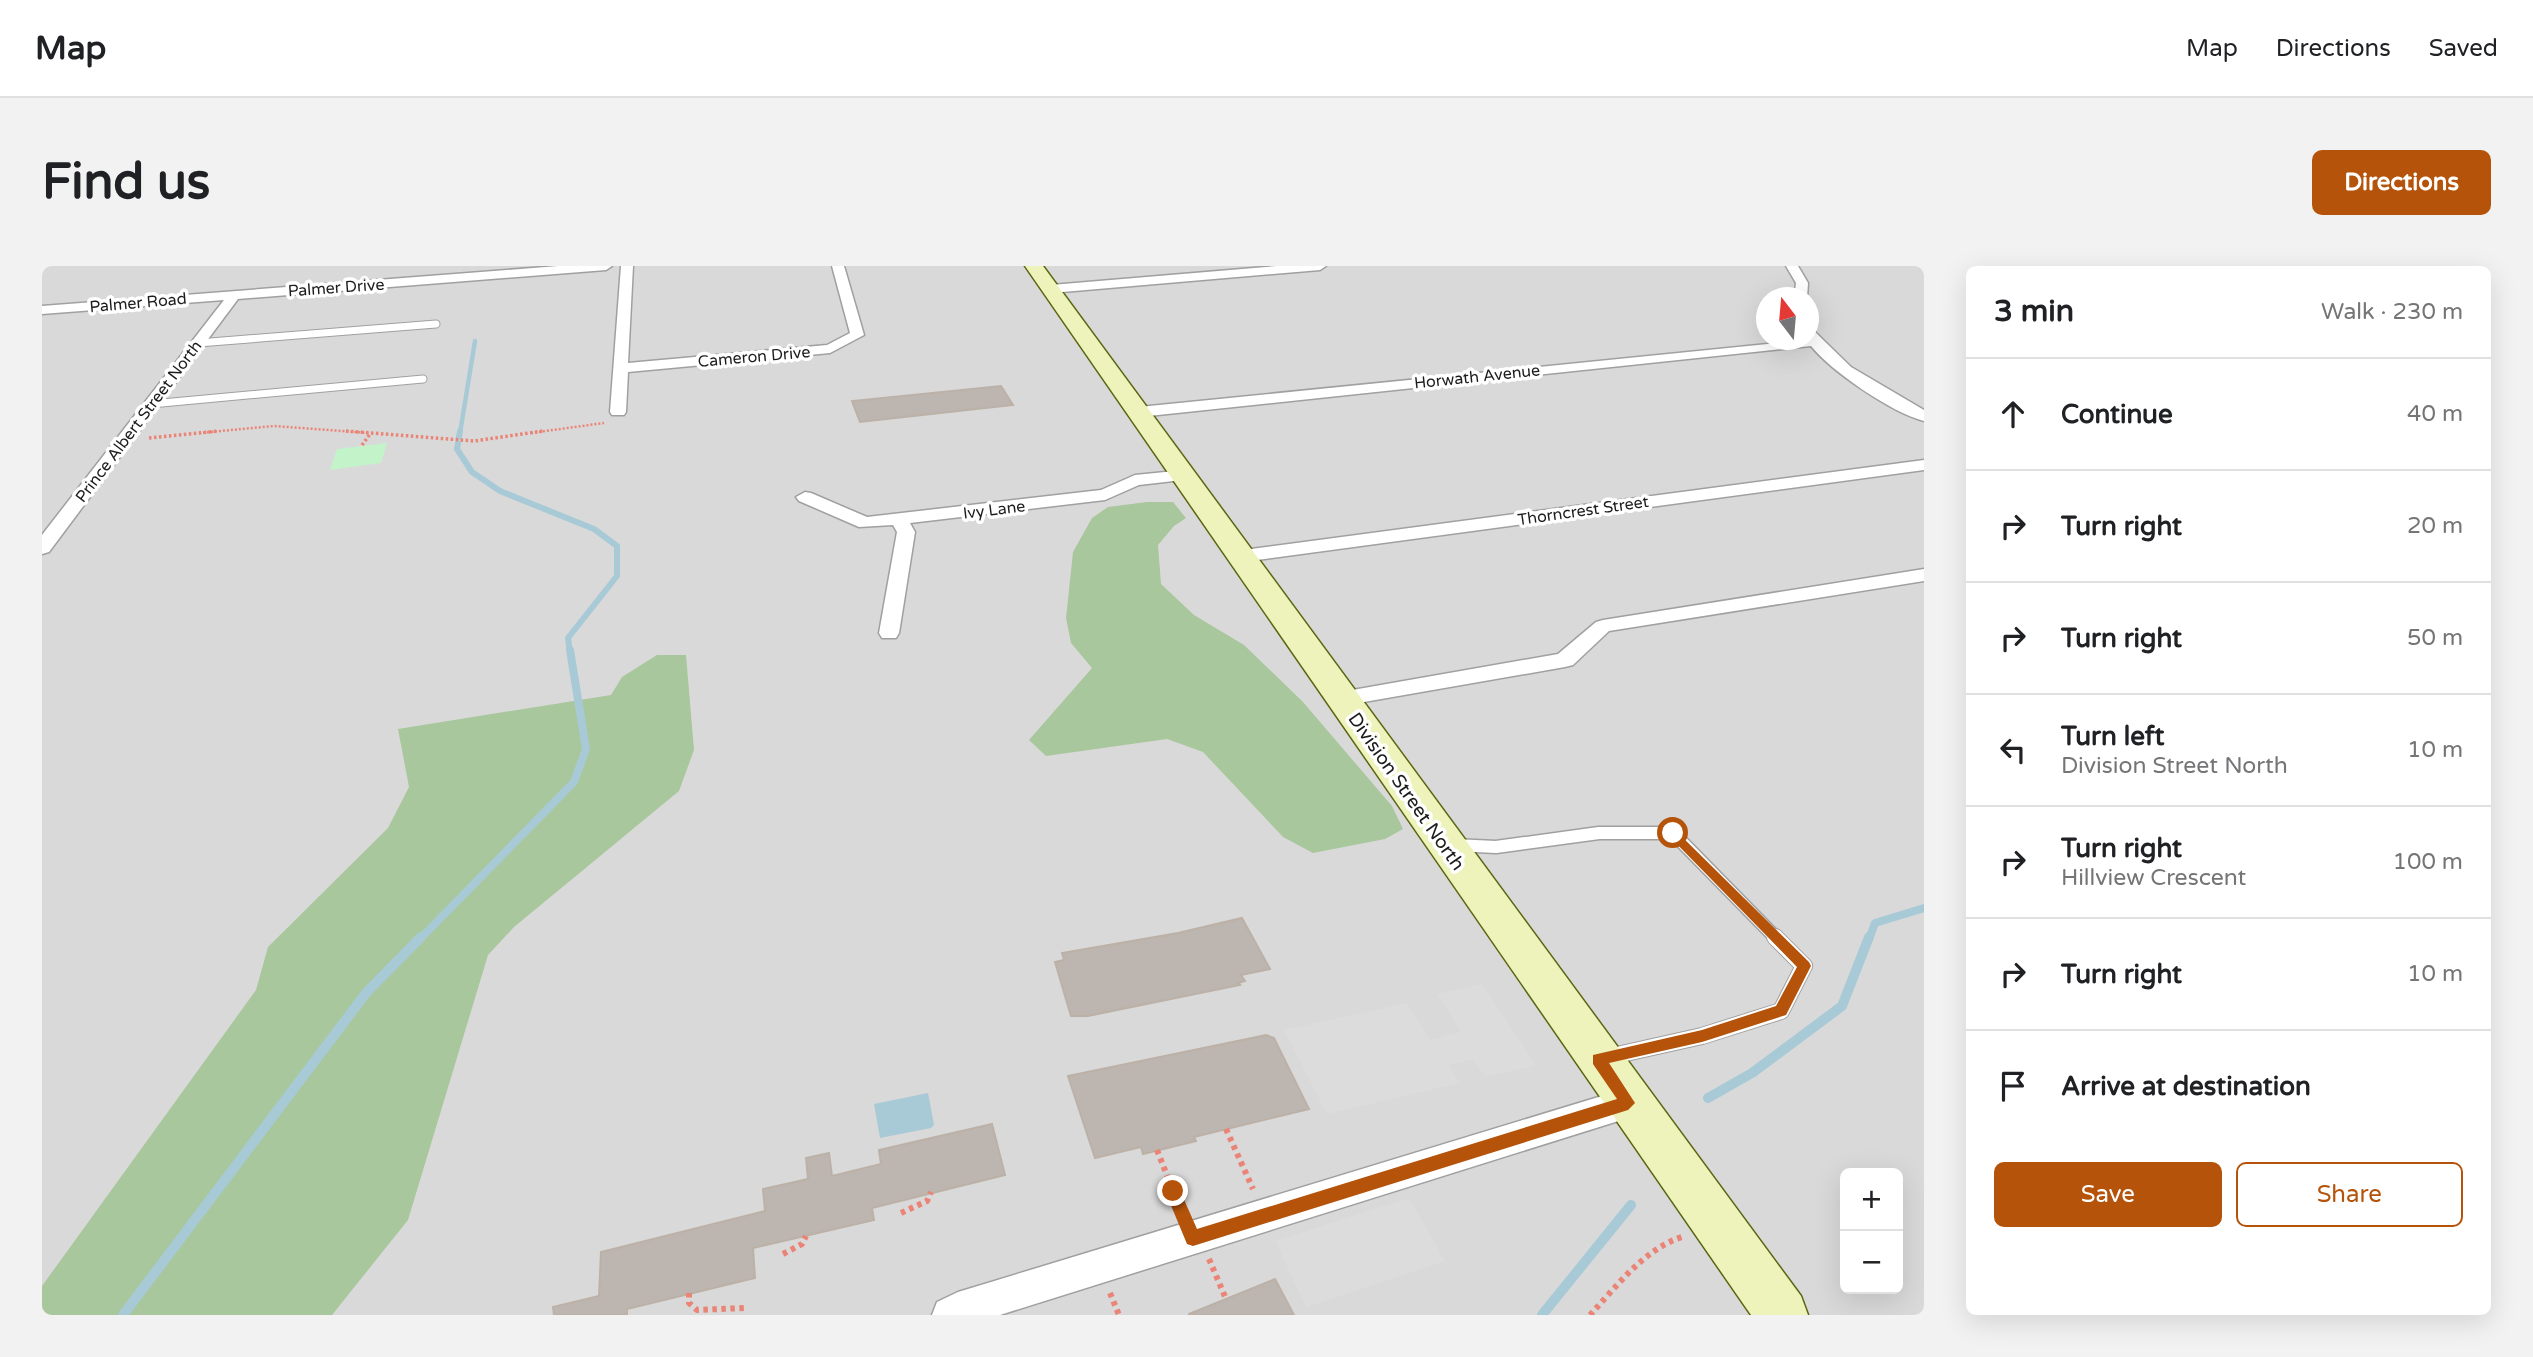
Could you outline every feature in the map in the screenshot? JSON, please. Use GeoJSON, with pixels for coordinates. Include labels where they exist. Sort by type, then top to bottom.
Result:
{"type":"FeatureCollection","features":[{"type":"Feature","properties":{"kind":"main road","name":"Division Street North"},"geometry":{"type":"LineString","coordinates":[[1043,278],[1243,556],[1341,699],[1628,1103],[1782,1315]]}},
{"type":"Feature","properties":{"kind":"street","name":"Palmer Drive"},"geometry":{"type":"LineString","coordinates":[[235,294],[606,266]]}},
{"type":"Feature","properties":{"kind":"street"},"geometry":{"type":"LineString","coordinates":[[618,412],[627,266]]}},
{"type":"Feature","properties":{"kind":"street","name":"Cameron Drive"},"geometry":{"type":"LineString","coordinates":[[620,368],[830,349],[857,335],[838,266]]}},
{"type":"Feature","properties":{"kind":"street"},"geometry":{"type":"LineString","coordinates":[[1043,278],[1320,266]]}},
{"type":"Feature","properties":{"kind":"street"},"geometry":{"type":"LineString","coordinates":[[1792,266],[1802,283],[1801,287]]}},
{"type":"Feature","properties":{"kind":"street","name":"Palmer Road"},"geometry":{"type":"LineString","coordinates":[[42,310],[235,294]]}},
{"type":"Feature","properties":{"kind":"street","name":"Prince Albert Street North"},"geometry":{"type":"LineString","coordinates":[[42,548],[235,294]]}},
{"type":"Feature","properties":{"kind":"street","name":"Horwath Avenue"},"geometry":{"type":"LineString","coordinates":[[1139,412],[1756,343]]}},
{"type":"Feature","properties":{"kind":"street"},"geometry":{"type":"LineString","coordinates":[[1819,345],[1845,369],[1924,416]]}},
{"type":"Feature","properties":{"kind":"street","name":"Thorncrest Street"},"geometry":{"type":"LineString","coordinates":[[1243,556],[1924,465]]}},
{"type":"Feature","properties":{"kind":"street","name":"Ivy Lane"},"geometry":{"type":"LineString","coordinates":[[805,497],[865,523],[900,521],[1105,495],[1136,480],[1185,475]]}},
{"type":"Feature","properties":{"kind":"street"},"geometry":{"type":"LineString","coordinates":[[889,633],[906,532],[900,521]]}},
{"type":"Feature","properties":{"kind":"street"},"geometry":{"type":"LineString","coordinates":[[1341,699],[1565,660],[1603,626],[1924,575]]}},
{"type":"Feature","properties":{"kind":"street"},"geometry":{"type":"LineString","coordinates":[[950,1315],[958,1310],[1628,1103]]}},
{"type":"Feature","properties":{"kind":"lane"},"geometry":{"type":"LineString","coordinates":[[198,343],[436,324]]}},
{"type":"Feature","properties":{"kind":"lane"},"geometry":{"type":"LineString","coordinates":[[152,404],[423,379]]}},
{"type":"Feature","properties":{"kind":"lane"},"geometry":{"type":"LineString","coordinates":[[1444,844],[1496,847],[1599,833],[1673,833],[1804,966],[1781,1011],[1702,1036],[1598,1059]]}},
{"type":"Feature","properties":{"kind":"path"},"geometry":{"type":"LineString","coordinates":[[123,441],[274,426],[474,441],[602,424],[618,412]]}},
{"type":"Feature","properties":{"kind":"path"},"geometry":{"type":"LineString","coordinates":[[362,445],[371,433]]}},
{"type":"Feature","properties":{"kind":"path"},"geometry":{"type":"LineString","coordinates":[[1226,1129],[1252,1188],[1261,1217]]}},
{"type":"Feature","properties":{"kind":"path"},"geometry":{"type":"LineString","coordinates":[[1157,1150],[1226,1299]]}},
{"type":"Feature","properties":{"kind":"path"},"geometry":{"type":"LineString","coordinates":[[901,1213],[915,1209],[927,1201],[931,1192]]}},
{"type":"Feature","properties":{"kind":"path"},"geometry":{"type":"LineString","coordinates":[[783,1254],[802,1244],[806,1236]]}},
{"type":"Feature","properties":{"kind":"path"},"geometry":{"type":"LineString","coordinates":[[1590,1315],[1649,1255],[1682,1237]]}},
{"type":"Feature","properties":{"kind":"path"},"geometry":{"type":"LineString","coordinates":[[689,1293],[690,1303],[697,1310],[709,1307],[729,1311],[744,1308]]}},
{"type":"Feature","properties":{"kind":"shaded area"},"geometry":{"type":"Polygon","coordinates":[[[42,266],[1924,266],[1924,1315],[42,1315],[42,266]]]}},
{"type":"Feature","properties":{"kind":"shaded area"},"geometry":{"type":"Polygon","coordinates":[[[1482,984],[1536,1065],[1485,1077],[1473,1059],[1449,1065],[1460,1083],[1327,1114],[1284,1030],[1407,1003],[1430,1040],[1461,1032],[1437,994],[1482,984]]]}},
{"type":"Feature","properties":{"kind":"shaded area"},"geometry":{"type":"Polygon","coordinates":[[[1409,1198],[1445,1261],[1306,1307],[1275,1241],[1409,1198]]]}},
{"type":"Feature","properties":{"kind":"green space"},"geometry":{"type":"Polygon","coordinates":[[[387,443],[381,463],[330,470],[337,449],[387,443]]]}},
{"type":"Feature","properties":{"kind":"green space"},"geometry":{"type":"Polygon","coordinates":[[[1173,502],[1186,518],[1174,526],[1158,545],[1161,584],[1194,615],[1244,645],[1303,702],[1392,806],[1403,829],[1385,839],[1313,853],[1283,837],[1203,752],[1167,739],[1046,756],[1029,740],[1092,668],[1071,643],[1066,618],[1073,552],[1092,518],[1108,507],[1173,502]]]}},
{"type":"Feature","properties":{"kind":"green space"},"geometry":{"type":"Polygon","coordinates":[[[657,655],[686,655],[694,750],[679,791],[514,927],[488,955],[408,1220],[332,1315],[42,1315],[42,1286],[256,990],[268,947],[388,828],[409,787],[398,729],[611,695],[622,677],[657,655]]]}},
{"type":"Feature","properties":{"kind":"water"},"geometry":{"type":"Polygon","coordinates":[[[928,1093],[934,1125],[931,1128],[880,1138],[874,1104],[928,1093]]]}},
{"type":"Feature","properties":{"kind":"building"},"geometry":{"type":"Polygon","coordinates":[[[1001,386],[1013,405],[860,422],[852,401],[1001,386]]]}},
{"type":"Feature","properties":{"kind":"building"},"geometry":{"type":"Polygon","coordinates":[[[1242,918],[1270,969],[1241,975],[1245,981],[1238,983],[1240,985],[1088,1016],[1071,1016],[1055,962],[1064,960],[1062,953],[1178,933],[1242,918]]]}},
{"type":"Feature","properties":{"kind":"building"},"geometry":{"type":"Polygon","coordinates":[[[1266,1035],[1274,1038],[1309,1109],[1194,1137],[1196,1141],[1143,1154],[1141,1147],[1095,1158],[1068,1076],[1266,1035]]]}},
{"type":"Feature","properties":{"kind":"building"},"geometry":{"type":"Polygon","coordinates":[[[992,1124],[1005,1175],[872,1208],[874,1220],[753,1248],[755,1278],[627,1309],[627,1315],[554,1315],[553,1307],[599,1296],[601,1252],[765,1211],[763,1189],[808,1179],[806,1158],[829,1153],[832,1176],[881,1164],[879,1150],[992,1124]]]}},
{"type":"Feature","properties":{"kind":"building"},"geometry":{"type":"Polygon","coordinates":[[[1275,1279],[1294,1315],[1189,1315],[1189,1314],[1275,1279]]]}},
{"type":"Feature","properties":{"kind":"waterway"},"geometry":{"type":"LineString","coordinates":[[460,433],[475,341]]}},
{"type":"Feature","properties":{"kind":"waterway"},"geometry":{"type":"LineString","coordinates":[[459,437],[460,431]]}},
{"type":"Feature","properties":{"kind":"waterway"},"geometry":{"type":"LineString","coordinates":[[458,443],[457,449],[472,472],[500,491],[594,529],[617,546],[617,576],[568,638],[570,652]]}},
{"type":"Feature","properties":{"kind":"waterway"},"geometry":{"type":"LineString","coordinates":[[420,939],[574,782],[586,749],[570,650]]}},
{"type":"Feature","properties":{"kind":"waterway"},"geometry":{"type":"LineString","coordinates":[[1869,939],[1875,923],[1924,908]]}},
{"type":"Feature","properties":{"kind":"waterway"},"geometry":{"type":"LineString","coordinates":[[123,1315],[366,993],[421,937]]}},
{"type":"Feature","properties":{"kind":"waterway"},"geometry":{"type":"LineString","coordinates":[[1708,1098],[1752,1073],[1842,1006],[1869,937]]}},
{"type":"Feature","properties":{"kind":"waterway"},"geometry":{"type":"LineString","coordinates":[[1542,1315],[1631,1205]]}},
{"type":"Feature","properties":{"kind":"route"},"geometry":{"type":"LineString","coordinates":[[1173,1191],[1193,1238],[1628,1103],[1598,1059],[1702,1036],[1781,1011],[1804,966],[1673,833]]}}]}
